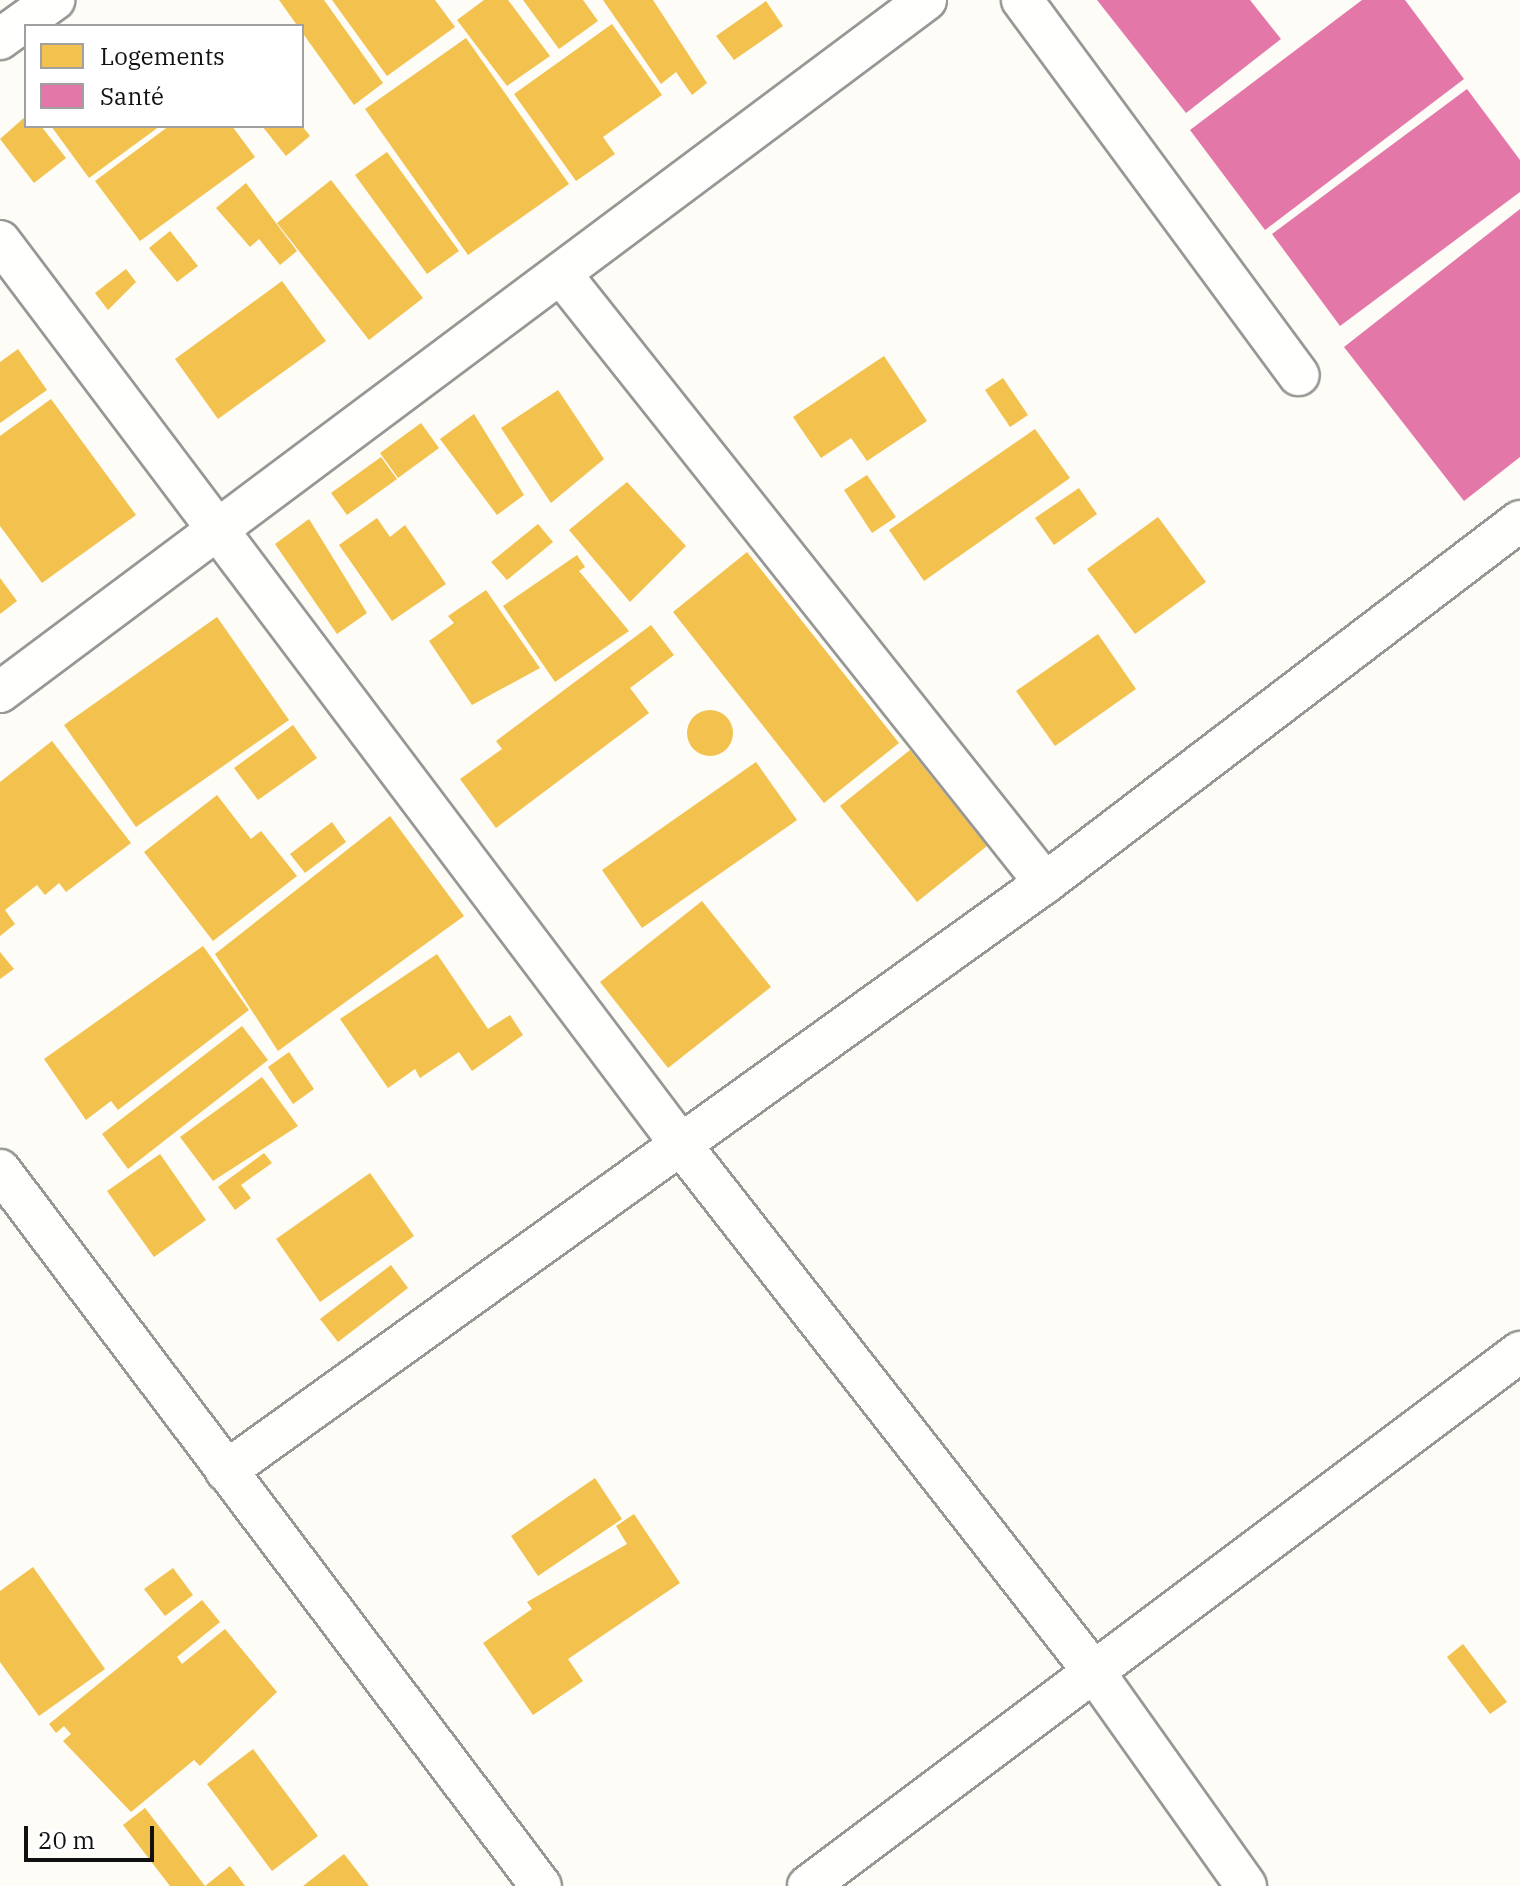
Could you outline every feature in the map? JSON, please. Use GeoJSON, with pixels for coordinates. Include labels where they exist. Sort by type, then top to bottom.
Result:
{"type":"FeatureCollection","features":[{"type":"Feature","properties":{"kind":"street"},"geometry":{"type":"LineString","coordinates":[[0,39],[54,0]]}},
{"type":"Feature","properties":{"kind":"street"},"geometry":{"type":"LineString","coordinates":[[0,692],[926,0]]}},
{"type":"Feature","properties":{"kind":"street"},"geometry":{"type":"LineString","coordinates":[[1022,0],[1298,375]]}},
{"type":"Feature","properties":{"kind":"street"},"geometry":{"type":"LineString","coordinates":[[0,241],[214,531],[682,1146],[1097,1676],[1246,1886]]}},
{"type":"Feature","properties":{"kind":"street"},"geometry":{"type":"LineString","coordinates":[[561,274],[1045,883]]}},
{"type":"Feature","properties":{"kind":"street"},"geometry":{"type":"LineString","coordinates":[[226,1471],[1045,883],[1520,521]]}},
{"type":"Feature","properties":{"kind":"street"},"geometry":{"type":"LineString","coordinates":[[0,1170],[541,1886]]}},
{"type":"Feature","properties":{"kind":"street"},"geometry":{"type":"LineString","coordinates":[[808,1886],[1097,1676],[1520,1352]]}},
{"type":"Feature","properties":{"kind":"building: Logements"},"geometry":{"type":"Polygon","coordinates":[[[279,0],[324,0],[383,83],[354,105],[304,35],[304,24],[296,24],[279,0]]]}},
{"type":"Feature","properties":{"kind":"building: Logements"},"geometry":{"type":"Polygon","coordinates":[[[332,0],[435,0],[455,27],[387,76],[332,0]]]}},
{"type":"Feature","properties":{"kind":"building: Logements"},"geometry":{"type":"Polygon","coordinates":[[[484,0],[508,0],[550,56],[507,86],[457,20],[484,0]]]}},
{"type":"Feature","properties":{"kind":"building: Logements"},"geometry":{"type":"Polygon","coordinates":[[[523,0],[583,0],[598,21],[559,49],[523,0]]]}},
{"type":"Feature","properties":{"kind":"building: Logements"},"geometry":{"type":"Polygon","coordinates":[[[603,0],[653,0],[707,83],[692,95],[676,72],[661,84],[603,0]]]}},
{"type":"Feature","properties":{"kind":"building: Logements"},"geometry":{"type":"Polygon","coordinates":[[[766,1],[783,26],[734,60],[716,36],[766,1]]]}},
{"type":"Feature","properties":{"kind":"building: Logements"},"geometry":{"type":"Polygon","coordinates":[[[612,24],[662,95],[603,137],[615,154],[576,181],[514,94],[612,24]]]}},
{"type":"Feature","properties":{"kind":"building: Logements"},"geometry":{"type":"Polygon","coordinates":[[[466,38],[569,184],[468,255],[365,109],[466,38]]]}},
{"type":"Feature","properties":{"kind":"building: Logements"},"geometry":{"type":"Polygon","coordinates":[[[24,118],[24,128],[43,128],[66,158],[34,183],[0,139],[24,118]]]}},
{"type":"Feature","properties":{"kind":"building: Logements"},"geometry":{"type":"Polygon","coordinates":[[[52,128],[157,128],[89,178],[52,128]]]}},
{"type":"Feature","properties":{"kind":"building: Logements"},"geometry":{"type":"Polygon","coordinates":[[[166,128],[233,128],[255,157],[140,241],[95,181],[166,128]]]}},
{"type":"Feature","properties":{"kind":"building: Logements"},"geometry":{"type":"Polygon","coordinates":[[[264,128],[304,128],[310,136],[286,156],[264,128]]]}},
{"type":"Feature","properties":{"kind":"building: Logements"},"geometry":{"type":"Polygon","coordinates":[[[387,152],[459,251],[427,274],[355,175],[387,152]]]}},
{"type":"Feature","properties":{"kind":"building: Logements"},"geometry":{"type":"Polygon","coordinates":[[[331,180],[423,298],[369,340],[277,223],[331,180]]]}},
{"type":"Feature","properties":{"kind":"building: Logements"},"geometry":{"type":"Polygon","coordinates":[[[246,183],[297,251],[280,265],[259,239],[250,247],[216,208],[246,183]]]}},
{"type":"Feature","properties":{"kind":"building: Logements"},"geometry":{"type":"Polygon","coordinates":[[[170,231],[198,266],[177,282],[149,248],[170,231]]]}},
{"type":"Feature","properties":{"kind":"building: Logements"},"geometry":{"type":"Polygon","coordinates":[[[126,269],[136,282],[108,310],[95,293],[126,269]]]}},
{"type":"Feature","properties":{"kind":"building: Logements"},"geometry":{"type":"Polygon","coordinates":[[[282,281],[326,341],[218,419],[175,359],[282,281]]]}},
{"type":"Feature","properties":{"kind":"building: Logements"},"geometry":{"type":"Polygon","coordinates":[[[18,349],[47,390],[0,423],[0,362],[18,349]]]}},
{"type":"Feature","properties":{"kind":"building: Logements"},"geometry":{"type":"Polygon","coordinates":[[[884,356],[927,421],[867,461],[851,438],[821,458],[793,417],[884,356]]]}},
{"type":"Feature","properties":{"kind":"building: Logements"},"geometry":{"type":"Polygon","coordinates":[[[1003,378],[1028,415],[1010,427],[985,390],[1003,378]]]}},
{"type":"Feature","properties":{"kind":"building: Logements"},"geometry":{"type":"Polygon","coordinates":[[[558,390],[604,459],[551,503],[501,428],[558,390]]]}},
{"type":"Feature","properties":{"kind":"building: Logements"},"geometry":{"type":"Polygon","coordinates":[[[51,399],[136,515],[42,583],[0,526],[0,436],[51,399]]]}},
{"type":"Feature","properties":{"kind":"building: Logements"},"geometry":{"type":"Polygon","coordinates":[[[474,414],[524,495],[497,515],[440,439],[474,414]]]}},
{"type":"Feature","properties":{"kind":"building: Logements"},"geometry":{"type":"Polygon","coordinates":[[[421,423],[439,448],[398,478],[380,453],[421,423]]]}},
{"type":"Feature","properties":{"kind":"building: Logements"},"geometry":{"type":"Polygon","coordinates":[[[1035,429],[1070,478],[924,581],[889,530],[1035,429]]]}},
{"type":"Feature","properties":{"kind":"building: Logements"},"geometry":{"type":"Polygon","coordinates":[[[381,457],[397,479],[347,515],[331,493],[381,457]]]}},
{"type":"Feature","properties":{"kind":"building: Logements"},"geometry":{"type":"Polygon","coordinates":[[[867,475],[896,517],[872,533],[844,490],[867,475]]]}},
{"type":"Feature","properties":{"kind":"building: Logements"},"geometry":{"type":"Polygon","coordinates":[[[627,482],[686,546],[630,602],[569,530],[627,482]]]}},
{"type":"Feature","properties":{"kind":"building: Logements"},"geometry":{"type":"Polygon","coordinates":[[[1079,488],[1097,514],[1054,545],[1035,518],[1079,488]]]}},
{"type":"Feature","properties":{"kind":"building: Logements"},"geometry":{"type":"Polygon","coordinates":[[[1158,517],[1206,582],[1135,634],[1087,569],[1158,517]]]}},
{"type":"Feature","properties":{"kind":"building: Logements"},"geometry":{"type":"Polygon","coordinates":[[[377,518],[390,537],[405,525],[446,584],[392,621],[339,545],[377,518]]]}},
{"type":"Feature","properties":{"kind":"building: Logements"},"geometry":{"type":"Polygon","coordinates":[[[309,519],[367,613],[337,634],[275,544],[309,519]]]}},
{"type":"Feature","properties":{"kind":"building: Logements"},"geometry":{"type":"Polygon","coordinates":[[[538,524],[553,542],[507,580],[491,562],[538,524]]]}},
{"type":"Feature","properties":{"kind":"building: Logements"},"geometry":{"type":"Polygon","coordinates":[[[747,552],[899,743],[824,803],[673,612],[747,552]]]}},
{"type":"Feature","properties":{"kind":"building: Logements"},"geometry":{"type":"Polygon","coordinates":[[[577,555],[585,567],[579,571],[629,631],[555,682],[503,606],[577,555]]]}},
{"type":"Feature","properties":{"kind":"building: Logements"},"geometry":{"type":"Polygon","coordinates":[[[0,578],[17,601],[0,614],[0,578]]]}},
{"type":"Feature","properties":{"kind":"building: Logements"},"geometry":{"type":"Polygon","coordinates":[[[486,590],[540,668],[472,705],[429,641],[454,623],[448,616],[486,590]]]}},
{"type":"Feature","properties":{"kind":"building: Logements"},"geometry":{"type":"Polygon","coordinates":[[[217,617],[289,720],[136,827],[64,725],[217,617]]]}},
{"type":"Feature","properties":{"kind":"building: Logements"},"geometry":{"type":"Polygon","coordinates":[[[651,625],[674,655],[630,688],[649,713],[496,828],[460,779],[502,749],[496,741],[651,625]]]}},
{"type":"Feature","properties":{"kind":"building: Logements"},"geometry":{"type":"Polygon","coordinates":[[[1098,634],[1136,689],[1055,746],[1016,691],[1098,634]]]}},
{"type":"Feature","properties":{"kind":"building: Logements"},"geometry":{"type":"Polygon","coordinates":[[[710,710],[726,717],[733,733],[726,749],[710,756],[694,749],[687,733],[694,717],[710,710]]]}},
{"type":"Feature","properties":{"kind":"building: Logements"},"geometry":{"type":"Polygon","coordinates":[[[293,725],[317,758],[258,800],[234,768],[293,725]]]}},
{"type":"Feature","properties":{"kind":"building: Logements"},"geometry":{"type":"Polygon","coordinates":[[[52,741],[131,843],[66,892],[59,883],[45,895],[37,885],[5,910],[15,924],[0,936],[0,782],[52,741]]]}},
{"type":"Feature","properties":{"kind":"building: Logements"},"geometry":{"type":"Polygon","coordinates":[[[910,750],[987,846],[917,902],[840,806],[910,750]]]}},
{"type":"Feature","properties":{"kind":"building: Logements"},"geometry":{"type":"Polygon","coordinates":[[[756,762],[797,820],[642,928],[602,870],[756,762]]]}},
{"type":"Feature","properties":{"kind":"building: Logements"},"geometry":{"type":"Polygon","coordinates":[[[217,795],[251,839],[261,831],[297,876],[213,941],[144,852],[217,795]]]}},
{"type":"Feature","properties":{"kind":"building: Logements"},"geometry":{"type":"Polygon","coordinates":[[[390,816],[464,916],[278,1051],[215,954],[390,816]]]}},
{"type":"Feature","properties":{"kind":"building: Logements"},"geometry":{"type":"Polygon","coordinates":[[[332,822],[346,842],[305,873],[290,854],[332,822]]]}},
{"type":"Feature","properties":{"kind":"building: Logements"},"geometry":{"type":"Polygon","coordinates":[[[702,901],[771,987],[668,1068],[600,982],[702,901]]]}},
{"type":"Feature","properties":{"kind":"building: Logements"},"geometry":{"type":"Polygon","coordinates":[[[203,946],[249,1010],[118,1110],[111,1101],[86,1120],[44,1059],[203,946]]]}},
{"type":"Feature","properties":{"kind":"building: Logements"},"geometry":{"type":"Polygon","coordinates":[[[0,952],[14,969],[0,979],[0,952]]]}},
{"type":"Feature","properties":{"kind":"building: Logements"},"geometry":{"type":"Polygon","coordinates":[[[437,954],[488,1029],[510,1015],[523,1035],[472,1071],[459,1052],[420,1078],[415,1069],[388,1088],[340,1019],[437,954]]]}},
{"type":"Feature","properties":{"kind":"building: Logements"},"geometry":{"type":"Polygon","coordinates":[[[242,1026],[268,1060],[128,1169],[102,1134],[242,1026]]]}},
{"type":"Feature","properties":{"kind":"building: Logements"},"geometry":{"type":"Polygon","coordinates":[[[289,1052],[314,1089],[293,1104],[268,1067],[289,1052]]]}},
{"type":"Feature","properties":{"kind":"building: Logements"},"geometry":{"type":"Polygon","coordinates":[[[262,1077],[298,1126],[213,1181],[180,1137],[262,1077]]]}},
{"type":"Feature","properties":{"kind":"building: Logements"},"geometry":{"type":"Polygon","coordinates":[[[264,1153],[272,1163],[241,1185],[251,1198],[235,1210],[218,1187],[264,1153]]]}},
{"type":"Feature","properties":{"kind":"building: Logements"},"geometry":{"type":"Polygon","coordinates":[[[160,1154],[206,1220],[154,1257],[107,1191],[160,1154]]]}},
{"type":"Feature","properties":{"kind":"building: Logements"},"geometry":{"type":"Polygon","coordinates":[[[370,1173],[414,1236],[320,1302],[276,1239],[370,1173]]]}},
{"type":"Feature","properties":{"kind":"building: Logements"},"geometry":{"type":"Polygon","coordinates":[[[391,1265],[408,1288],[338,1342],[320,1319],[391,1265]]]}},
{"type":"Feature","properties":{"kind":"building: Logements"},"geometry":{"type":"Polygon","coordinates":[[[595,1478],[622,1519],[538,1576],[511,1536],[595,1478]]]}},
{"type":"Feature","properties":{"kind":"building: Logements"},"geometry":{"type":"Polygon","coordinates":[[[634,1514],[680,1583],[568,1659],[583,1681],[533,1715],[483,1643],[532,1609],[527,1602],[627,1544],[616,1526],[634,1514]]]}},
{"type":"Feature","properties":{"kind":"building: Logements"},"geometry":{"type":"Polygon","coordinates":[[[33,1567],[105,1669],[39,1716],[0,1662],[0,1591],[33,1567]]]}},
{"type":"Feature","properties":{"kind":"building: Logements"},"geometry":{"type":"Polygon","coordinates":[[[173,1568],[193,1595],[165,1616],[144,1589],[173,1568]]]}},
{"type":"Feature","properties":{"kind":"building: Logements"},"geometry":{"type":"Polygon","coordinates":[[[202,1600],[220,1622],[177,1657],[182,1664],[225,1629],[277,1692],[200,1766],[194,1760],[131,1812],[63,1741],[71,1734],[64,1726],[56,1733],[49,1724],[202,1600]]]}},
{"type":"Feature","properties":{"kind":"building: Logements"},"geometry":{"type":"Polygon","coordinates":[[[1463,1644],[1507,1702],[1490,1714],[1447,1657],[1463,1644]]]}},
{"type":"Feature","properties":{"kind":"building: Logements"},"geometry":{"type":"Polygon","coordinates":[[[253,1749],[318,1836],[272,1871],[207,1784],[253,1749]]]}},
{"type":"Feature","properties":{"kind":"building: Logements"},"geometry":{"type":"Polygon","coordinates":[[[145,1808],[205,1886],[170,1886],[123,1825],[145,1808]]]}},
{"type":"Feature","properties":{"kind":"building: Logements"},"geometry":{"type":"Polygon","coordinates":[[[344,1854],[369,1886],[303,1886],[344,1854]]]}},
{"type":"Feature","properties":{"kind":"building: Logements"},"geometry":{"type":"Polygon","coordinates":[[[230,1866],[245,1886],[205,1886],[230,1866]]]}},
{"type":"Feature","properties":{"kind":"building: Santé"},"geometry":{"type":"Polygon","coordinates":[[[1097,0],[1250,0],[1281,39],[1186,113],[1097,0]]]}},
{"type":"Feature","properties":{"kind":"building: Santé"},"geometry":{"type":"Polygon","coordinates":[[[1362,0],[1405,0],[1464,79],[1265,230],[1190,130],[1362,0]]]}},
{"type":"Feature","properties":{"kind":"building: Santé"},"geometry":{"type":"Polygon","coordinates":[[[1467,89],[1520,160],[1520,192],[1340,326],[1272,234],[1467,89]]]}},
{"type":"Feature","properties":{"kind":"building: Santé"},"geometry":{"type":"Polygon","coordinates":[[[1520,209],[1520,457],[1464,501],[1344,347],[1520,209]]]}}]}
